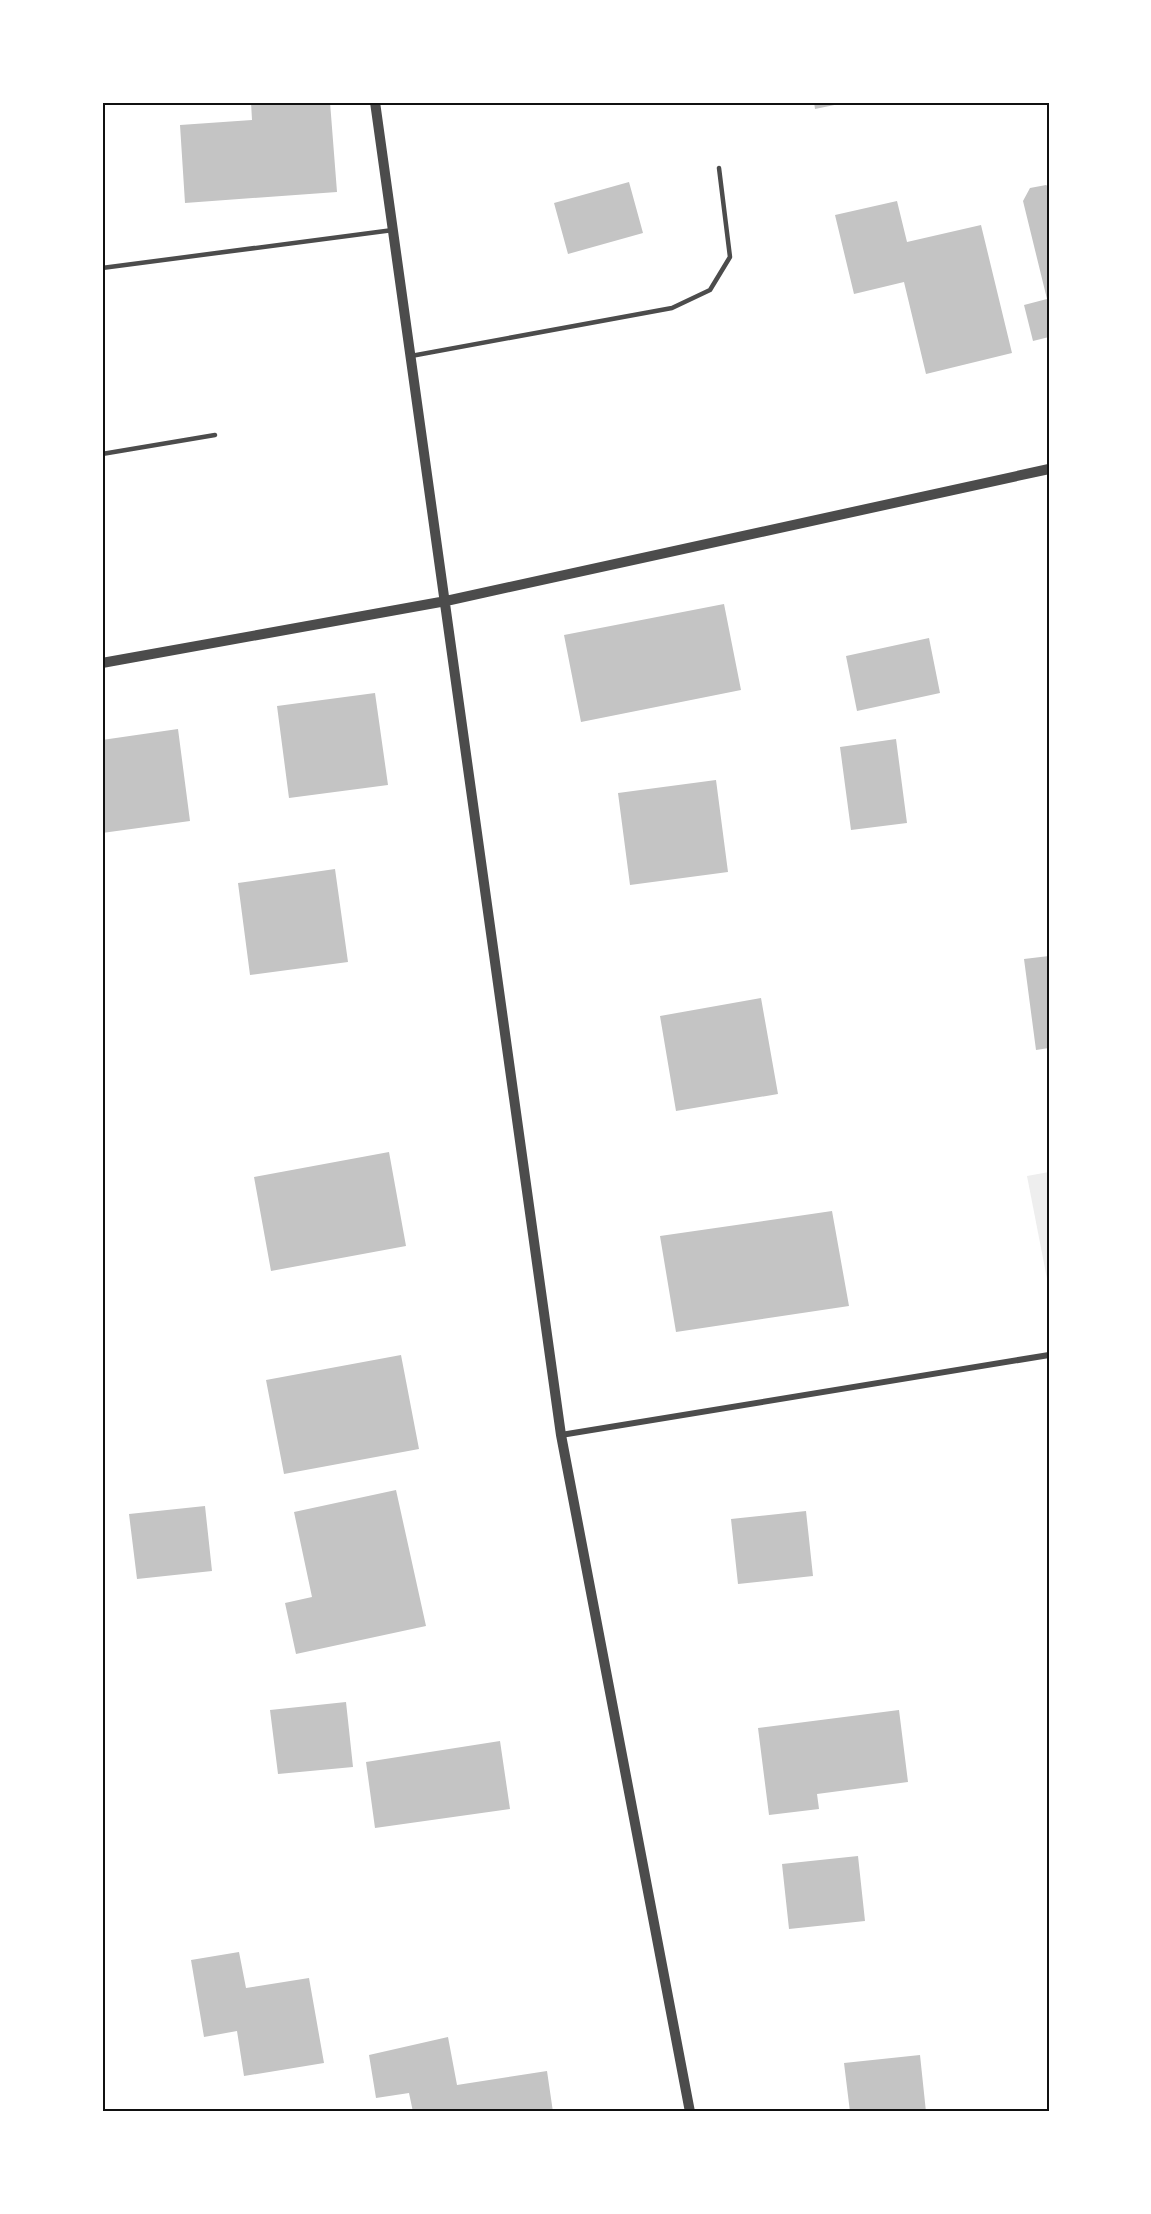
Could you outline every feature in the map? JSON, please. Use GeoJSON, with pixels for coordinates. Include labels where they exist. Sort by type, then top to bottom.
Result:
{"type":"FeatureCollection","features":[{"type":"Feature","properties":{"kind":"street"},"geometry":{"type":"LineString","coordinates":[[375,102],[561,1435],[690,2112]]}},
{"type":"Feature","properties":{"kind":"street"},"geometry":{"type":"LineString","coordinates":[[102,663],[446,601],[1049,469]]}},
{"type":"Feature","properties":{"kind":"street"},"geometry":{"type":"LineString","coordinates":[[561,1435],[1049,1355]]}},
{"type":"Feature","properties":{"kind":"lane"},"geometry":{"type":"LineString","coordinates":[[411,356],[672,308],[710,290],[730,257],[718,168]]}},
{"type":"Feature","properties":{"kind":"lane"},"geometry":{"type":"LineString","coordinates":[[102,268],[393,230]]}},
{"type":"Feature","properties":{"kind":"lane"},"geometry":{"type":"LineString","coordinates":[[102,454],[215,435]]}},
{"type":"Feature","properties":{"kind":"shaded area"},"geometry":{"type":"Polygon","coordinates":[[[1049,1172],[1049,1289],[1027,1176],[1049,1172]]]}},
{"type":"Feature","properties":{"kind":"building"},"geometry":{"type":"Polygon","coordinates":[[[251,102],[330,102],[337,192],[185,203],[180,125],[252,120],[251,102]]]}},
{"type":"Feature","properties":{"kind":"building"},"geometry":{"type":"Polygon","coordinates":[[[814,102],[844,102],[844,103],[815,109],[814,102]]]}},
{"type":"Feature","properties":{"kind":"building"},"geometry":{"type":"Polygon","coordinates":[[[629,182],[643,233],[568,254],[554,203],[629,182]]]}},
{"type":"Feature","properties":{"kind":"building"},"geometry":{"type":"Polygon","coordinates":[[[1046,185],[1049,187],[1049,337],[1033,341],[1024,305],[1047,299],[1023,201],[1030,188],[1046,185]]]}},
{"type":"Feature","properties":{"kind":"building"},"geometry":{"type":"Polygon","coordinates":[[[897,201],[907,242],[981,225],[1012,353],[926,374],[904,282],[854,294],[835,215],[897,201]]]}},
{"type":"Feature","properties":{"kind":"building"},"geometry":{"type":"Polygon","coordinates":[[[724,604],[741,690],[581,722],[564,635],[724,604]]]}},
{"type":"Feature","properties":{"kind":"building"},"geometry":{"type":"Polygon","coordinates":[[[929,638],[940,693],[857,711],[846,656],[929,638]]]}},
{"type":"Feature","properties":{"kind":"building"},"geometry":{"type":"Polygon","coordinates":[[[375,693],[388,785],[289,798],[277,706],[375,693]]]}},
{"type":"Feature","properties":{"kind":"building"},"geometry":{"type":"Polygon","coordinates":[[[178,729],[190,821],[102,833],[102,740],[178,729]]]}},
{"type":"Feature","properties":{"kind":"building"},"geometry":{"type":"Polygon","coordinates":[[[896,739],[907,823],[851,830],[840,747],[896,739]]]}},
{"type":"Feature","properties":{"kind":"building"},"geometry":{"type":"Polygon","coordinates":[[[716,780],[728,872],[630,885],[618,793],[716,780]]]}},
{"type":"Feature","properties":{"kind":"building"},"geometry":{"type":"Polygon","coordinates":[[[335,869],[348,962],[250,975],[238,883],[335,869]]]}},
{"type":"Feature","properties":{"kind":"building"},"geometry":{"type":"Polygon","coordinates":[[[1049,956],[1049,1048],[1036,1050],[1024,959],[1049,956]]]}},
{"type":"Feature","properties":{"kind":"building"},"geometry":{"type":"Polygon","coordinates":[[[761,998],[778,1094],[676,1111],[660,1016],[761,998]]]}},
{"type":"Feature","properties":{"kind":"building"},"geometry":{"type":"Polygon","coordinates":[[[389,1152],[406,1246],[271,1271],[254,1177],[389,1152]]]}},
{"type":"Feature","properties":{"kind":"building"},"geometry":{"type":"Polygon","coordinates":[[[832,1211],[849,1306],[676,1332],[660,1236],[832,1211]]]}},
{"type":"Feature","properties":{"kind":"building"},"geometry":{"type":"Polygon","coordinates":[[[401,1355],[419,1449],[284,1474],[266,1380],[401,1355]]]}},
{"type":"Feature","properties":{"kind":"building"},"geometry":{"type":"Polygon","coordinates":[[[396,1490],[426,1626],[296,1654],[285,1603],[312,1597],[294,1512],[396,1490]]]}},
{"type":"Feature","properties":{"kind":"building"},"geometry":{"type":"Polygon","coordinates":[[[205,1506],[212,1571],[137,1579],[129,1514],[205,1506]]]}},
{"type":"Feature","properties":{"kind":"building"},"geometry":{"type":"Polygon","coordinates":[[[806,1511],[813,1576],[738,1584],[731,1519],[806,1511]]]}},
{"type":"Feature","properties":{"kind":"building"},"geometry":{"type":"Polygon","coordinates":[[[346,1702],[353,1767],[278,1774],[270,1710],[346,1702]]]}},
{"type":"Feature","properties":{"kind":"building"},"geometry":{"type":"Polygon","coordinates":[[[899,1710],[908,1782],[817,1794],[819,1809],[769,1815],[758,1728],[899,1710]]]}},
{"type":"Feature","properties":{"kind":"building"},"geometry":{"type":"Polygon","coordinates":[[[500,1741],[510,1809],[375,1828],[366,1762],[500,1741]]]}},
{"type":"Feature","properties":{"kind":"building"},"geometry":{"type":"Polygon","coordinates":[[[858,1856],[865,1921],[789,1929],[782,1864],[858,1856]]]}},
{"type":"Feature","properties":{"kind":"building"},"geometry":{"type":"Polygon","coordinates":[[[239,1952],[246,1988],[309,1978],[324,2063],[244,2076],[237,2031],[204,2037],[191,1960],[239,1952]]]}},
{"type":"Feature","properties":{"kind":"building"},"geometry":{"type":"Polygon","coordinates":[[[448,2037],[457,2085],[547,2071],[553,2112],[413,2112],[409,2093],[376,2098],[369,2055],[448,2037]]]}},
{"type":"Feature","properties":{"kind":"building"},"geometry":{"type":"Polygon","coordinates":[[[920,2055],[926,2112],[850,2112],[844,2063],[920,2055]]]}}]}
